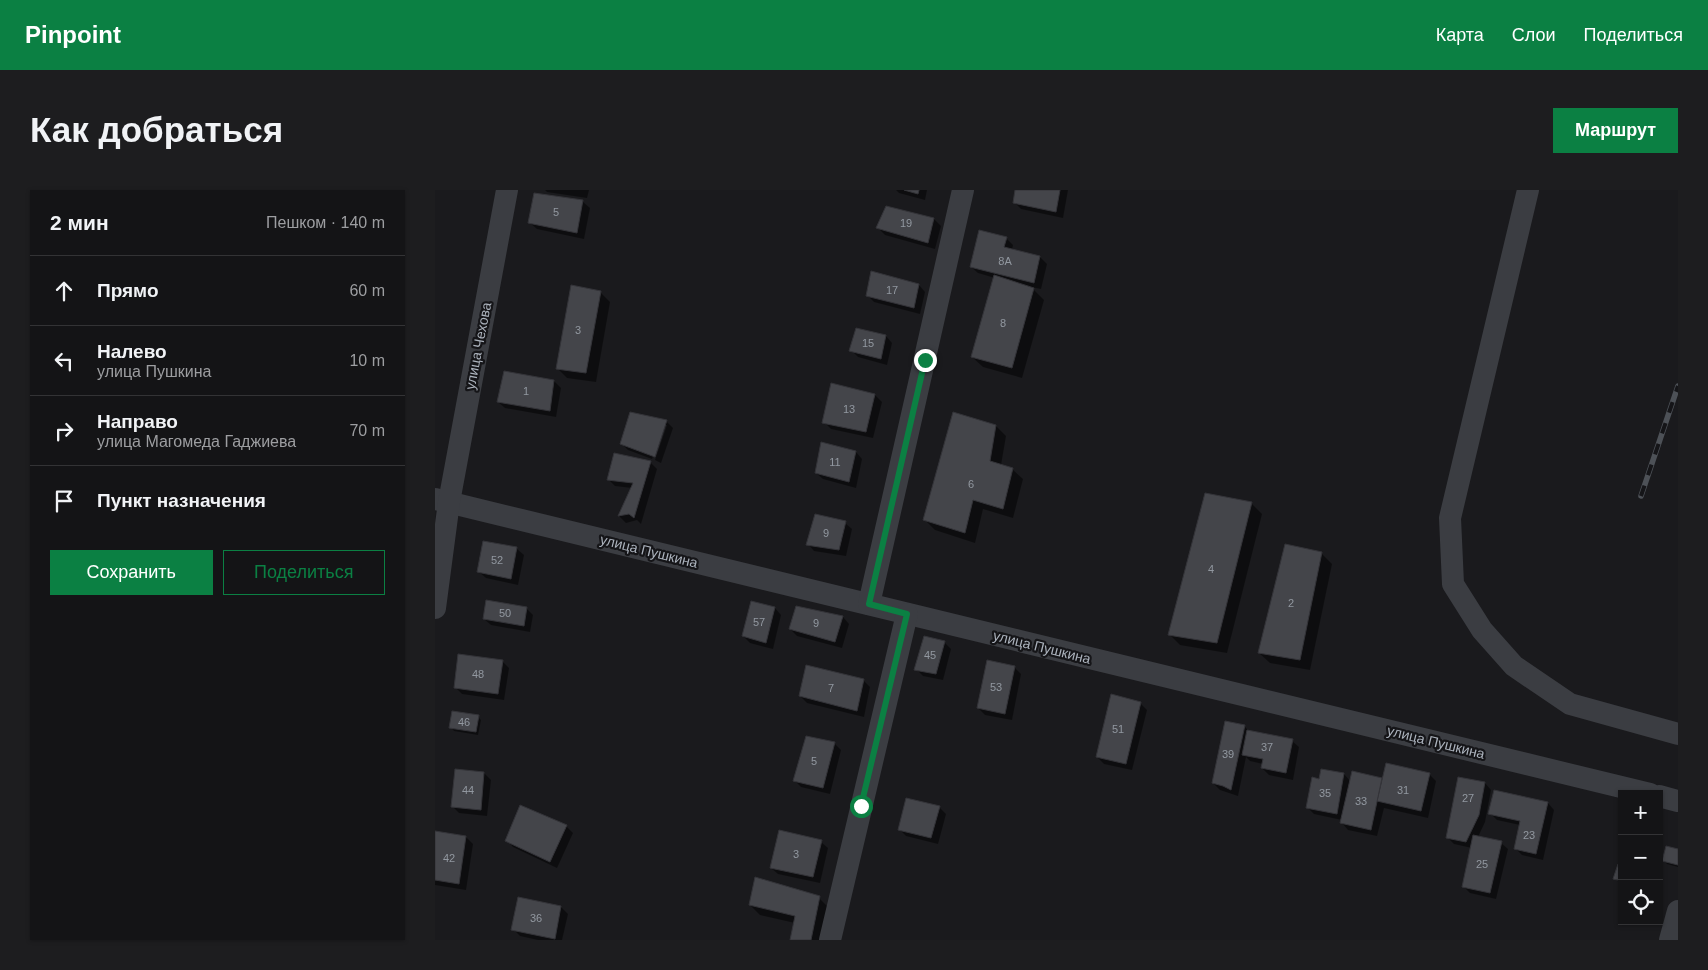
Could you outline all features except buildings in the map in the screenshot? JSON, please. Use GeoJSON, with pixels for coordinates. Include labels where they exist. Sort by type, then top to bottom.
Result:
{"type":"FeatureCollection","features":[{"type":"Feature","properties":{"kind":"street","name":"улица Чехова"},"geometry":{"type":"LineString","coordinates":[[435,608],[442,500],[507,190]]}},
{"type":"Feature","properties":{"kind":"street"},"geometry":{"type":"LineString","coordinates":[[869,604],[963,190]]}},
{"type":"Feature","properties":{"kind":"street"},"geometry":{"type":"LineString","coordinates":[[1528,190],[1450,518],[1453,584],[1482,630],[1514,666],[1570,704],[1678,734]]}},
{"type":"Feature","properties":{"kind":"street","name":"улица Пушкина"},"geometry":{"type":"LineString","coordinates":[[442,500],[1633,790]]}},
{"type":"Feature","properties":{"kind":"street"},"geometry":{"type":"LineString","coordinates":[[829,940],[907,614]]}},
{"type":"Feature","properties":{"kind":"street"},"geometry":{"type":"LineString","coordinates":[[1663,797],[1678,800]]}},
{"type":"Feature","properties":{"kind":"street"},"geometry":{"type":"LineString","coordinates":[[1670,940],[1678,911]]}},
{"type":"Feature","properties":{"kind":"railway"},"geometry":{"type":"LineString","coordinates":[[1641,496],[1678,386]]}},
{"type":"Feature","properties":{"kind":"route"},"geometry":{"type":"LineString","coordinates":[[861,806],[907,614],[869,604],[925,360]]}}]}
